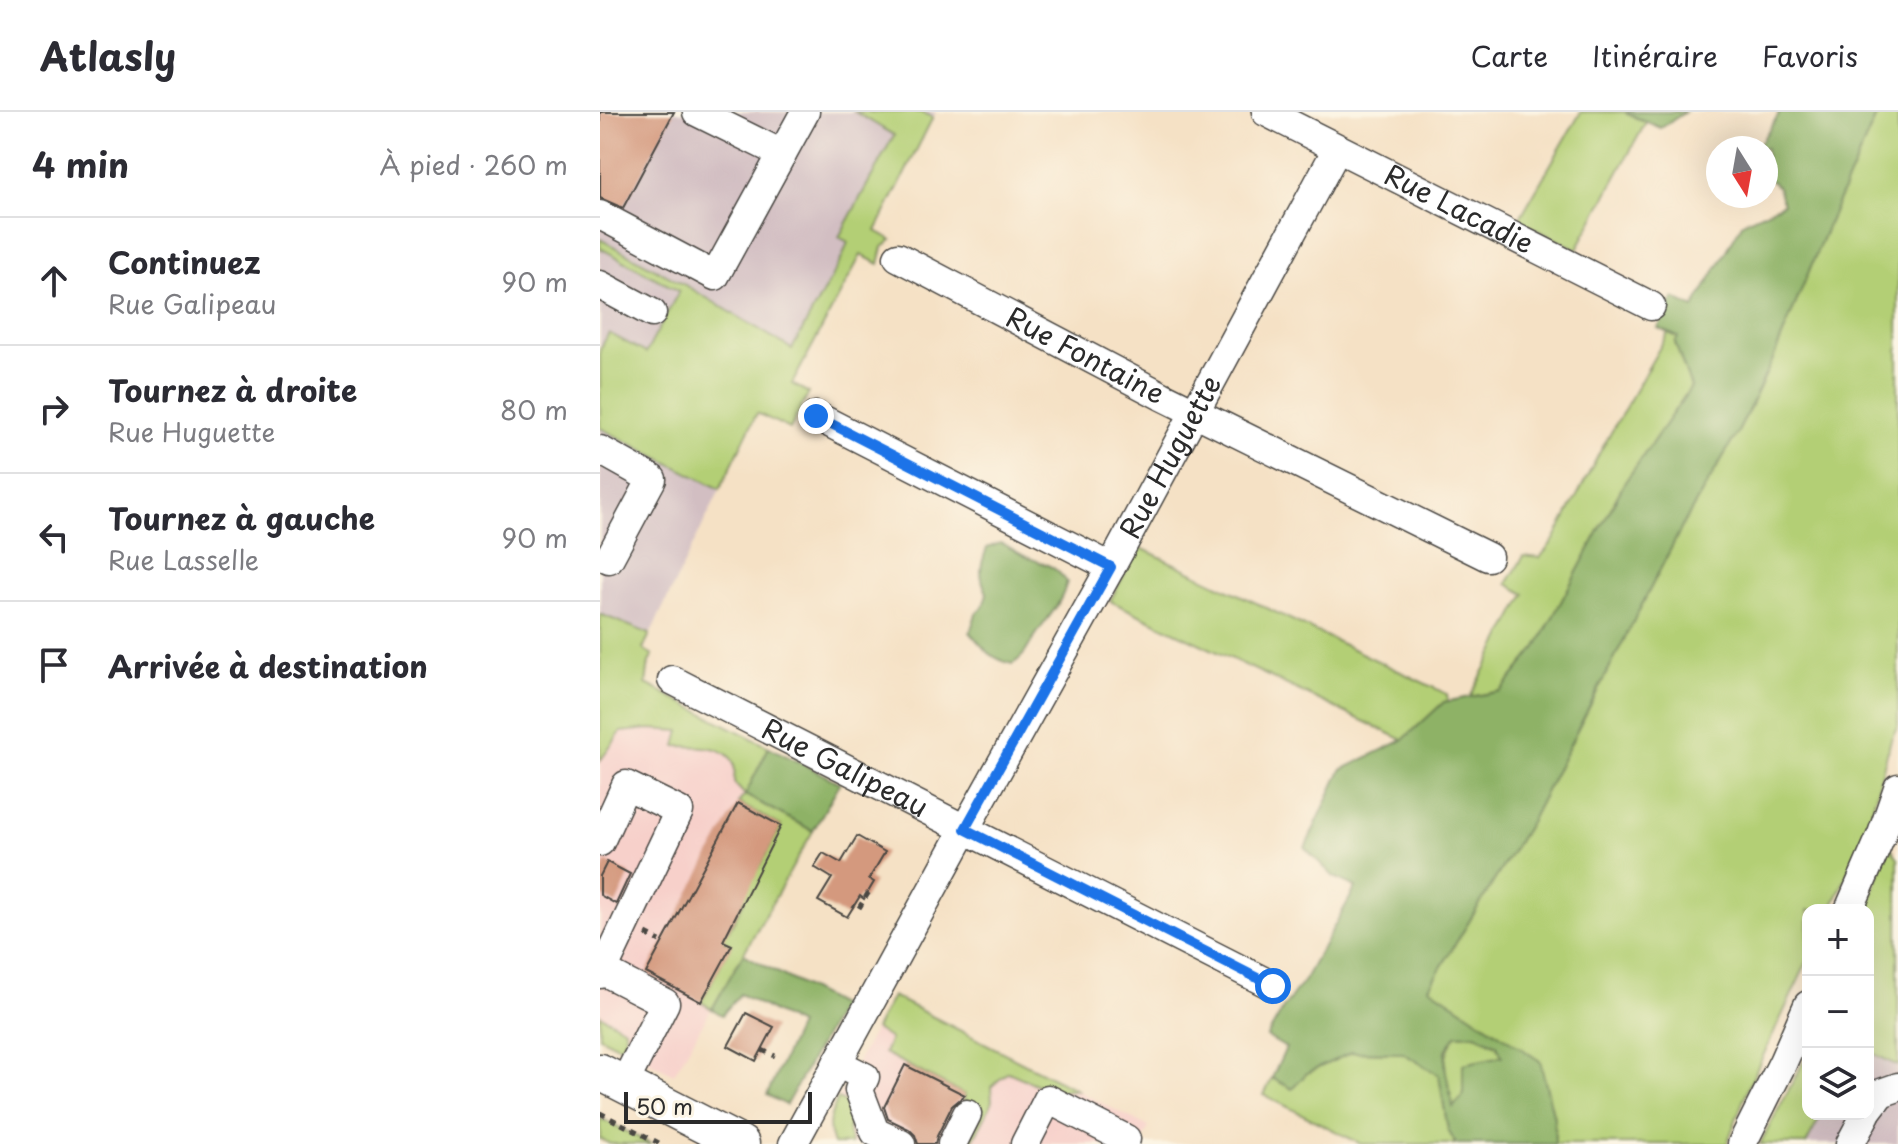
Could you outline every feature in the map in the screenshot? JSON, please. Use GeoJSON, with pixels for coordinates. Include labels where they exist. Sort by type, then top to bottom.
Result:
{"type":"FeatureCollection","features":[{"type":"Feature","properties":{"kind":"main road"},"geometry":{"type":"LineString","coordinates":[[612,1078],[741,1144]]}},
{"type":"Feature","properties":{"kind":"street"},"geometry":{"type":"LineString","coordinates":[[697,112],[782,154]]}},
{"type":"Feature","properties":{"kind":"street"},"geometry":{"type":"LineString","coordinates":[[600,215],[715,276],[805,112]]}},
{"type":"Feature","properties":{"kind":"street","name":"Rue Lacadie"},"geometry":{"type":"LineString","coordinates":[[1266,112],[1651,306]]}},
{"type":"Feature","properties":{"kind":"street","name":"Rue Huguette"},"geometry":{"type":"LineString","coordinates":[[793,1144],[1337,149]]}},
{"type":"Feature","properties":{"kind":"street","name":"Rue Fontaine"},"geometry":{"type":"LineString","coordinates":[[898,257],[1194,412],[1488,557]]}},
{"type":"Feature","properties":{"kind":"street"},"geometry":{"type":"LineString","coordinates":[[600,285],[652,313]]}},
{"type":"Feature","properties":{"kind":"street"},"geometry":{"type":"LineString","coordinates":[[816,416],[1111,567]]}},
{"type":"Feature","properties":{"kind":"street"},"geometry":{"type":"LineString","coordinates":[[600,450],[652,479],[609,559]]}},
{"type":"Feature","properties":{"kind":"street","name":"Rue Galipeau"},"geometry":{"type":"LineString","coordinates":[[672,680],[1273,986]]}},
{"type":"Feature","properties":{"kind":"street"},"geometry":{"type":"LineString","coordinates":[[600,842],[626,785],[679,811],[602,972],[671,993],[612,1078]]}},
{"type":"Feature","properties":{"kind":"street"},"geometry":{"type":"LineString","coordinates":[[1852,904],[1898,788]]}},
{"type":"Feature","properties":{"kind":"street"},"geometry":{"type":"LineString","coordinates":[[1742,1144],[1802,1019]]}},
{"type":"Feature","properties":{"kind":"street"},"geometry":{"type":"LineString","coordinates":[[837,1063],[865,1077],[859,1090],[875,1132],[901,1144]]}},
{"type":"Feature","properties":{"kind":"street"},"geometry":{"type":"LineString","coordinates":[[1874,1102],[1881,1093],[1898,1087]]}},
{"type":"Feature","properties":{"kind":"street"},"geometry":{"type":"LineString","coordinates":[[1025,1144],[1048,1099],[1126,1139]]}},
{"type":"Feature","properties":{"kind":"street"},"geometry":{"type":"LineString","coordinates":[[952,1144],[967,1114]]}},
{"type":"Feature","properties":{"kind":"street"},"geometry":{"type":"LineString","coordinates":[[1850,1144],[1863,1120]]}},
{"type":"Feature","properties":{"kind":"path"},"geometry":{"type":"LineString","coordinates":[[859,908],[870,890]]}},
{"type":"Feature","properties":{"kind":"path"},"geometry":{"type":"LineString","coordinates":[[762,1050],[775,1056]]}},
{"type":"Feature","properties":{"kind":"path"},"geometry":{"type":"LineString","coordinates":[[600,1113],[661,1144]]}},
{"type":"Feature","properties":{"kind":"shaded area"},"geometry":{"type":"Polygon","coordinates":[[[600,112],[936,112],[933,117],[912,127],[848,242],[757,413],[643,649],[600,724],[600,112]]]}},
{"type":"Feature","properties":{"kind":"shaded area"},"geometry":{"type":"Polygon","coordinates":[[[645,684],[840,783],[674,1074],[600,1037],[600,724],[645,684]]]}},
{"type":"Feature","properties":{"kind":"shaded area"},"geometry":{"type":"Polygon","coordinates":[[[892,996],[1149,1127],[1141,1144],[833,1144],[828,1131],[831,1112],[892,996]]]}},
{"type":"Feature","properties":{"kind":"shaded area"},"geometry":{"type":"Polygon","coordinates":[[[1874,1024],[1898,1038],[1898,1144],[1760,1144],[1802,1064],[1802,1120],[1874,1120],[1874,1024]]]}},
{"type":"Feature","properties":{"kind":"green space"},"geometry":{"type":"Polygon","coordinates":[[[855,112],[920,112],[933,117],[876,231],[892,240],[883,247],[879,264],[861,255],[792,384],[809,393],[790,429],[757,413],[720,489],[600,428],[600,349],[609,333],[646,353],[679,291],[600,248],[600,239],[687,286],[792,349],[842,258],[848,242],[839,237],[894,135],[855,112]]]}},
{"type":"Feature","properties":{"kind":"green space"},"geometry":{"type":"Polygon","coordinates":[[[1581,112],[1627,112],[1646,122],[1577,249],[1518,221],[1581,112]]]}},
{"type":"Feature","properties":{"kind":"green space"},"geometry":{"type":"Polygon","coordinates":[[[1627,112],[1685,112],[1661,128],[1627,112]]]}},
{"type":"Feature","properties":{"kind":"green space"},"geometry":{"type":"Polygon","coordinates":[[[1778,112],[1878,112],[1773,359],[1739,430],[1684,523],[1530,822],[1429,987],[1540,1061],[1554,1118],[1555,1144],[1456,1144],[1448,1130],[1439,1075],[1403,1053],[1352,1052],[1307,1073],[1292,1089],[1272,1078],[1286,1048],[1267,1037],[1305,979],[1356,887],[1334,877],[1305,848],[1341,770],[1403,740],[1444,702],[1501,691],[1537,647],[1625,482],[1691,387],[1675,343],[1678,337],[1658,328],[1674,298],[1694,308],[1743,222],[1783,204],[1778,187],[1778,136],[1765,136],[1778,112]],[[1476,1034],[1456,1035],[1446,1050],[1445,1067],[1453,1107],[1463,1096],[1463,1064],[1502,1056],[1497,1045],[1476,1034]]]}},
{"type":"Feature","properties":{"kind":"green space"},"geometry":{"type":"Polygon","coordinates":[[[1878,112],[1898,112],[1898,725],[1891,739],[1866,833],[1834,904],[1802,904],[1802,973],[1748,1088],[1727,1144],[1555,1144],[1554,1118],[1540,1061],[1429,987],[1530,822],[1684,523],[1739,430],[1773,359],[1878,112]]]}},
{"type":"Feature","properties":{"kind":"green space"},"geometry":{"type":"Polygon","coordinates":[[[1668,333],[1678,337],[1675,343],[1691,387],[1625,482],[1537,647],[1501,691],[1470,697],[1525,594],[1507,584],[1524,556],[1540,558],[1554,540],[1668,333]]]}},
{"type":"Feature","properties":{"kind":"green space"},"geometry":{"type":"Polygon","coordinates":[[[1000,543],[1050,566],[1067,582],[1057,606],[1023,655],[1013,664],[993,656],[970,632],[987,593],[981,576],[987,548],[1000,543]]]}},
{"type":"Feature","properties":{"kind":"green space"},"geometry":{"type":"Polygon","coordinates":[[[1139,547],[1447,694],[1448,701],[1403,740],[1110,601],[1139,547]]]}},
{"type":"Feature","properties":{"kind":"green space"},"geometry":{"type":"Polygon","coordinates":[[[600,614],[650,634],[643,649],[653,655],[646,684],[769,747],[745,795],[734,783],[734,767],[729,756],[708,747],[676,746],[680,731],[649,729],[621,732],[600,761],[600,614]]]}},
{"type":"Feature","properties":{"kind":"green space"},"geometry":{"type":"Polygon","coordinates":[[[769,747],[840,783],[813,831],[745,795],[769,747]]]}},
{"type":"Feature","properties":{"kind":"green space"},"geometry":{"type":"Polygon","coordinates":[[[745,795],[813,831],[712,1009],[701,1002],[731,945],[711,934],[729,930],[744,901],[733,895],[758,870],[781,826],[738,803],[745,795]]]}},
{"type":"Feature","properties":{"kind":"green space"},"geometry":{"type":"Polygon","coordinates":[[[1889,844],[1898,858],[1898,1066],[1874,1054],[1874,904],[1869,904],[1889,844]]]}},
{"type":"Feature","properties":{"kind":"green space"},"geometry":{"type":"Polygon","coordinates":[[[743,954],[841,1006],[786,1105],[767,1095],[799,1025],[740,994],[722,1015],[712,1009],[743,954]]]}},
{"type":"Feature","properties":{"kind":"green space"},"geometry":{"type":"Polygon","coordinates":[[[892,996],[1077,1090],[1052,1091],[1008,1072],[991,1087],[992,1103],[971,1144],[966,1144],[983,1109],[963,1100],[965,1095],[884,1053],[890,1039],[875,1029],[892,996]]]}},
{"type":"Feature","properties":{"kind":"green space"},"geometry":{"type":"Polygon","coordinates":[[[600,1015],[625,1029],[625,1038],[620,1047],[600,1037],[600,1015]]]}},
{"type":"Feature","properties":{"kind":"green space"},"geometry":{"type":"Polygon","coordinates":[[[1476,1034],[1497,1046],[1503,1056],[1463,1064],[1463,1096],[1452,1108],[1445,1070],[1447,1053],[1456,1035],[1476,1034]]]}},
{"type":"Feature","properties":{"kind":"green space"},"geometry":{"type":"Polygon","coordinates":[[[1352,1052],[1403,1053],[1439,1075],[1448,1130],[1456,1144],[1361,1144],[1264,1095],[1272,1078],[1292,1088],[1307,1073],[1352,1052]]]}},
{"type":"Feature","properties":{"kind":"green space"},"geometry":{"type":"Polygon","coordinates":[[[1802,1064],[1802,1120],[1819,1120],[1806,1144],[1760,1144],[1802,1064]]]}},
{"type":"Feature","properties":{"kind":"green space"},"geometry":{"type":"Polygon","coordinates":[[[838,1099],[853,1109],[848,1129],[851,1144],[833,1144],[830,1121],[838,1099]]]}},
{"type":"Feature","properties":{"kind":"green space"},"geometry":{"type":"Polygon","coordinates":[[[600,1118],[651,1144],[610,1144],[600,1139],[600,1118]]]}},
{"type":"Feature","properties":{"kind":"building"},"geometry":{"type":"Polygon","coordinates":[[[600,112],[674,112],[623,208],[600,198],[600,112]]]}},
{"type":"Feature","properties":{"kind":"building"},"geometry":{"type":"Polygon","coordinates":[[[738,803],[781,826],[723,941],[732,945],[701,1002],[646,973],[738,803]]]}},
{"type":"Feature","properties":{"kind":"building"},"geometry":{"type":"Polygon","coordinates":[[[857,836],[885,852],[869,879],[874,882],[864,899],[860,896],[847,917],[818,901],[832,878],[814,867],[823,853],[841,863],[857,836]]]}},
{"type":"Feature","properties":{"kind":"building"},"geometry":{"type":"Polygon","coordinates":[[[607,862],[630,874],[616,904],[600,895],[600,876],[607,862]]]}},
{"type":"Feature","properties":{"kind":"building"},"geometry":{"type":"Polygon","coordinates":[[[746,1013],[774,1027],[756,1061],[728,1046],[746,1013]]]}},
{"type":"Feature","properties":{"kind":"building"},"geometry":{"type":"Polygon","coordinates":[[[905,1065],[965,1095],[952,1106],[935,1144],[918,1144],[909,1129],[888,1119],[884,1107],[905,1065]]]}},
{"type":"Feature","properties":{"kind":"route"},"geometry":{"type":"LineString","coordinates":[[816,416],[1111,567],[965,829],[1273,986]]}}]}
